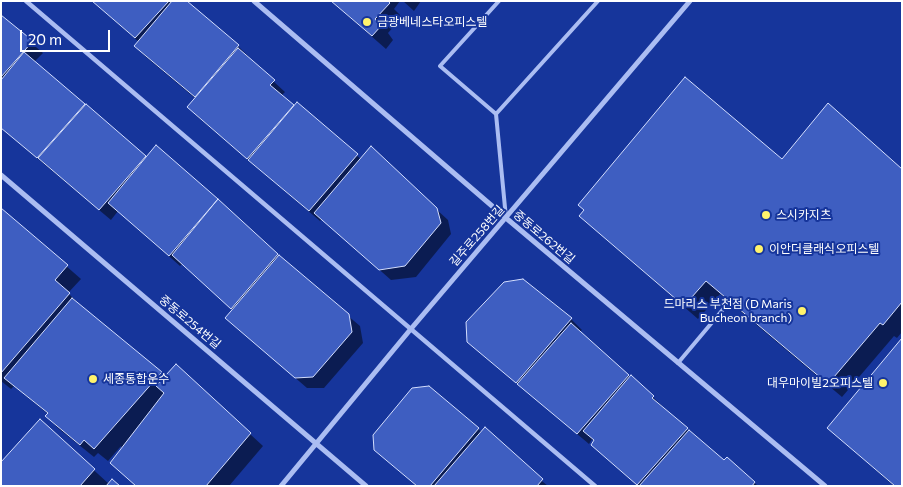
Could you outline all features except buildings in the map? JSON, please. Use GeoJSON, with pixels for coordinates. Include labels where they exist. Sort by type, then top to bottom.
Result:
{"type":"FeatureCollection","features":[{"type":"Feature","properties":{"kind":"street"},"geometry":{"type":"LineString","coordinates":[[26,1],[595,486]]}},
{"type":"Feature","properties":{"kind":"street","name":"중동로262번길"},"geometry":{"type":"LineString","coordinates":[[254,1],[506,218],[824,486]]}},
{"type":"Feature","properties":{"kind":"street","name":"길주로258번길"},"geometry":{"type":"LineString","coordinates":[[281,486],[410,330],[690,1]]}},
{"type":"Feature","properties":{"kind":"street","name":"중동로254번길"},"geometry":{"type":"LineString","coordinates":[[1,174],[366,486]]}},
{"type":"Feature","properties":{"kind":"lane"},"geometry":{"type":"LineString","coordinates":[[499,1],[440,66],[496,114],[506,218]]}},
{"type":"Feature","properties":{"kind":"lane"},"geometry":{"type":"LineString","coordinates":[[496,114],[598,1]]}},
{"type":"Feature","properties":{"kind":"lane"},"geometry":{"type":"LineString","coordinates":[[678,363],[725,308]]}},
{"type":"Feature","properties":{"kind":"place","name":"금광베네스타오피스텔"},"geometry":{"type":"Point","coordinates":[367,22]}},
{"type":"Feature","properties":{"kind":"place","name":"스시카지츠"},"geometry":{"type":"Point","coordinates":[766,215]}},
{"type":"Feature","properties":{"kind":"place","name":"이안더클래식오피스텔"},"geometry":{"type":"Point","coordinates":[759,249]}},
{"type":"Feature","properties":{"kind":"place","name":"드마리스 부천점 (D Maris Bucheon branch)"},"geometry":{"type":"Point","coordinates":[802,311]}},
{"type":"Feature","properties":{"kind":"place","name":"세종통합운수"},"geometry":{"type":"Point","coordinates":[93,379]}},
{"type":"Feature","properties":{"kind":"place","name":"대우마이빌2오피스텔"},"geometry":{"type":"Point","coordinates":[883,383]}}]}
